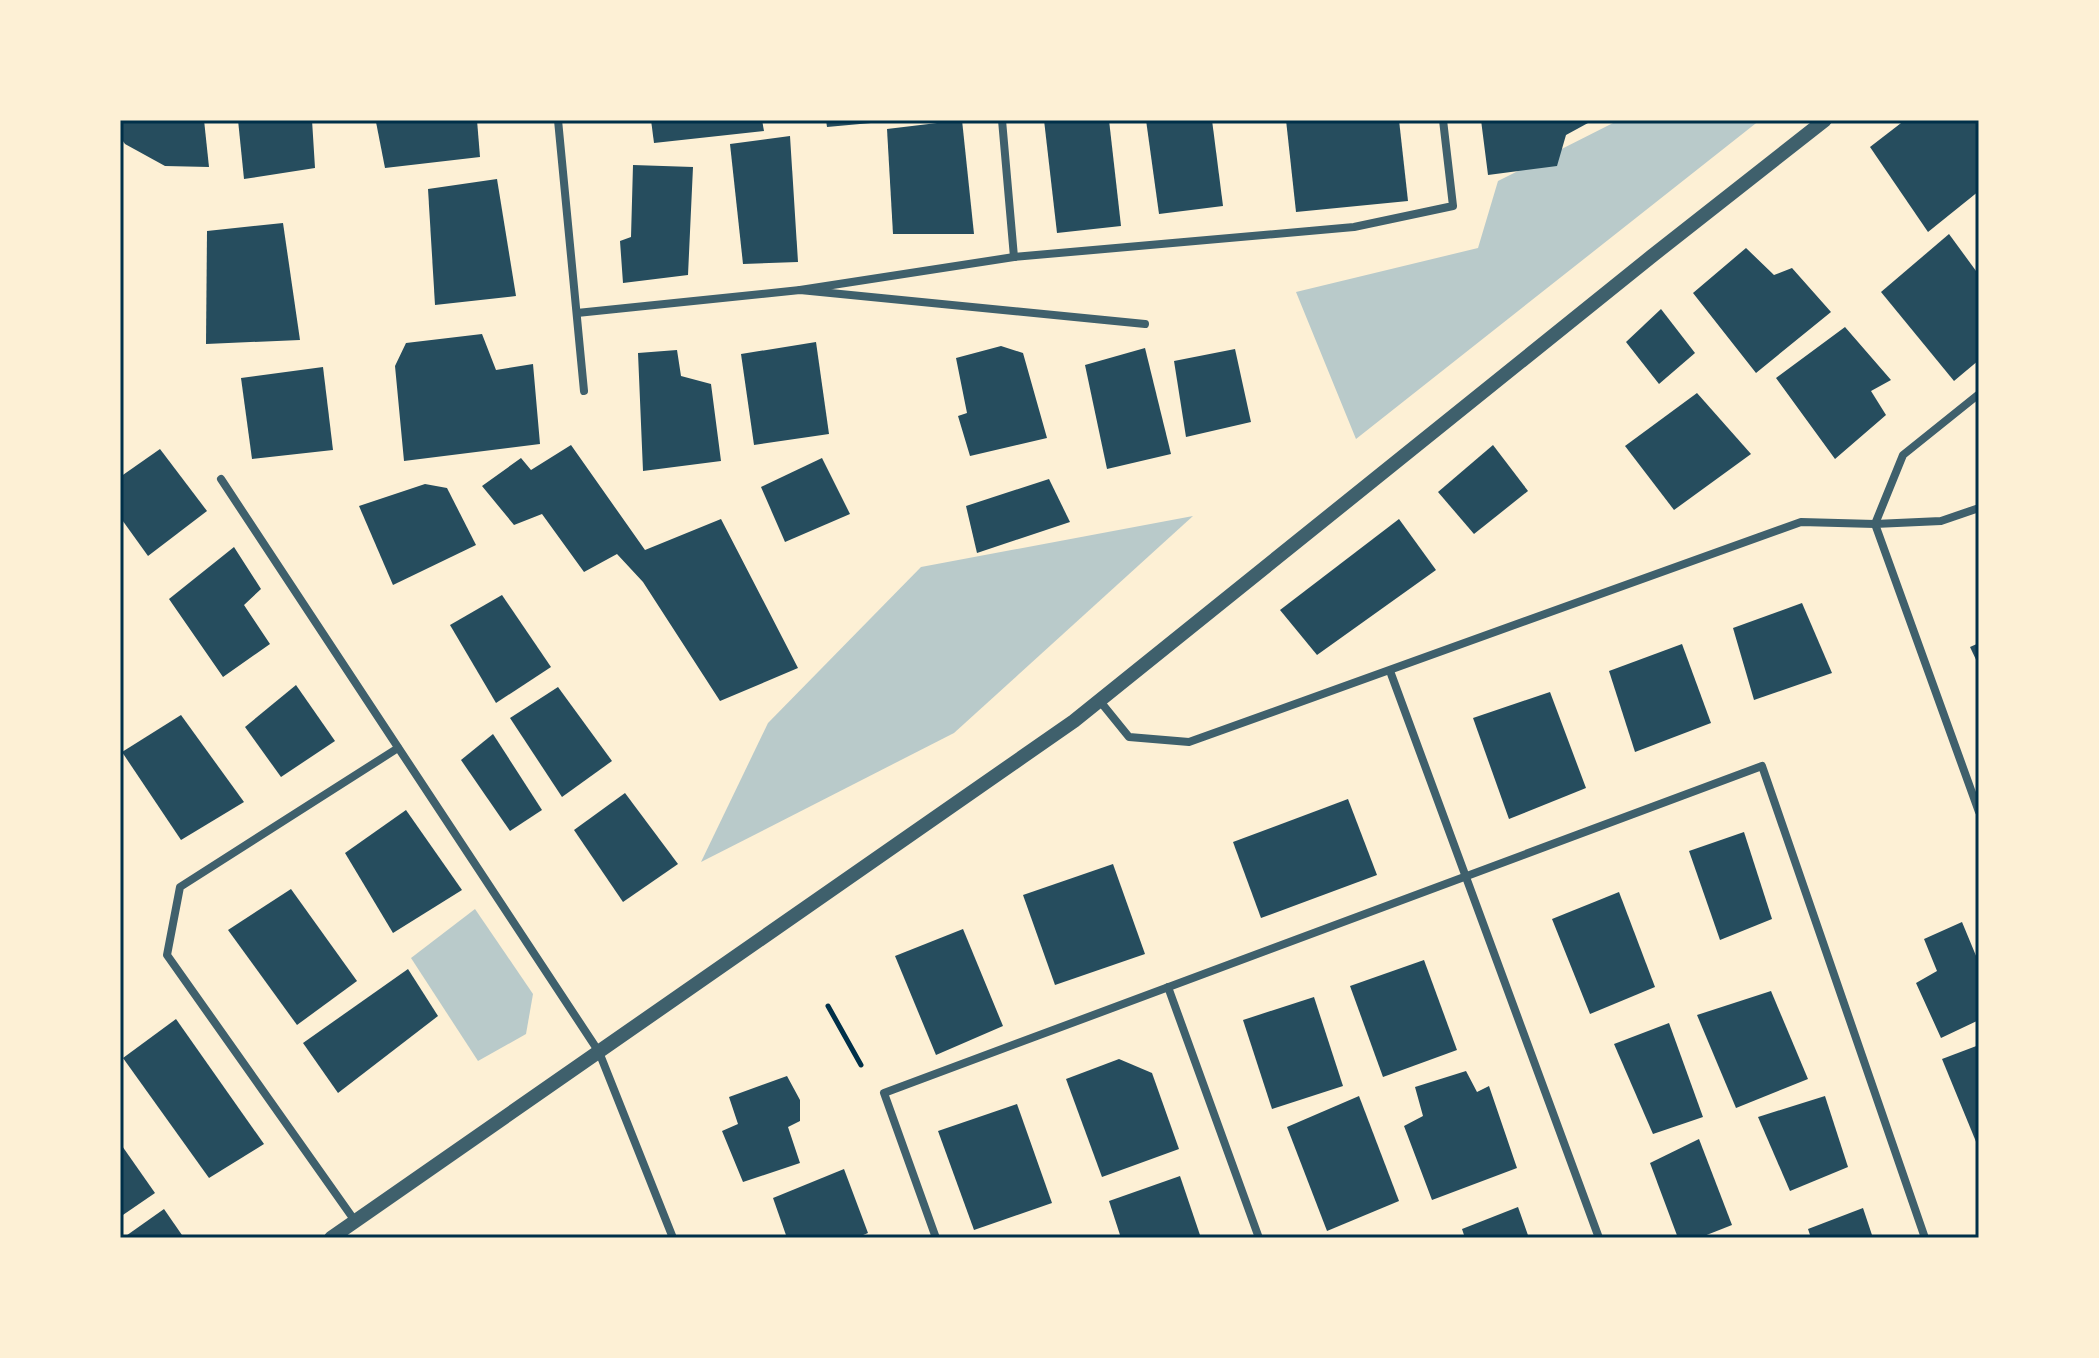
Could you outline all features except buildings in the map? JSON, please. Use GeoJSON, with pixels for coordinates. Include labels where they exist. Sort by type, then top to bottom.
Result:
{"type":"FeatureCollection","features":[{"type":"Feature","properties":{"kind":"street"},"geometry":{"type":"LineString","coordinates":[[558,120],[584,391]]}},
{"type":"Feature","properties":{"kind":"street"},"geometry":{"type":"LineString","coordinates":[[1002,120],[1014,257]]}},
{"type":"Feature","properties":{"kind":"street"},"geometry":{"type":"LineString","coordinates":[[577,313],[800,290],[1014,257],[1354,227],[1453,206],[1443,120]]}},
{"type":"Feature","properties":{"kind":"street"},"geometry":{"type":"LineString","coordinates":[[331,1238],[1049,739],[1825,120]]}},
{"type":"Feature","properties":{"kind":"street"},"geometry":{"type":"LineString","coordinates":[[800,290],[1145,324]]}},
{"type":"Feature","properties":{"kind":"street"},"geometry":{"type":"LineString","coordinates":[[1979,394],[1903,455],[1875,524],[1979,812]]}},
{"type":"Feature","properties":{"kind":"street"},"geometry":{"type":"LineString","coordinates":[[221,479],[599,1052],[673,1238]]}},
{"type":"Feature","properties":{"kind":"street"},"geometry":{"type":"LineString","coordinates":[[1099,700],[1129,737],[1189,742],[1801,522],[1875,524],[1941,521],[1979,508]]}},
{"type":"Feature","properties":{"kind":"street"},"geometry":{"type":"LineString","coordinates":[[1390,671],[1599,1238]]}},
{"type":"Feature","properties":{"kind":"street"},"geometry":{"type":"LineString","coordinates":[[355,1221],[167,955],[180,887],[398,748]]}},
{"type":"Feature","properties":{"kind":"street"},"geometry":{"type":"LineString","coordinates":[[936,1238],[884,1093],[1762,766],[1925,1238]]}},
{"type":"Feature","properties":{"kind":"street"},"geometry":{"type":"LineString","coordinates":[[1168,987],[1259,1238]]}},
{"type":"Feature","properties":{"kind":"path"},"geometry":{"type":"LineString","coordinates":[[828,1006],[861,1064]]}},
{"type":"Feature","properties":{"kind":"shaded area"},"geometry":{"type":"Polygon","coordinates":[[[1619,120],[1760,120],[1356,439],[1296,292],[1478,248],[1498,181],[1619,120]]]}},
{"type":"Feature","properties":{"kind":"shaded area"},"geometry":{"type":"Polygon","coordinates":[[[1193,516],[954,733],[701,862],[768,723],[921,567],[1193,516]]]}},
{"type":"Feature","properties":{"kind":"shaded area"},"geometry":{"type":"Polygon","coordinates":[[[475,909],[533,994],[526,1034],[478,1061],[411,958],[475,909]]]}}]}
